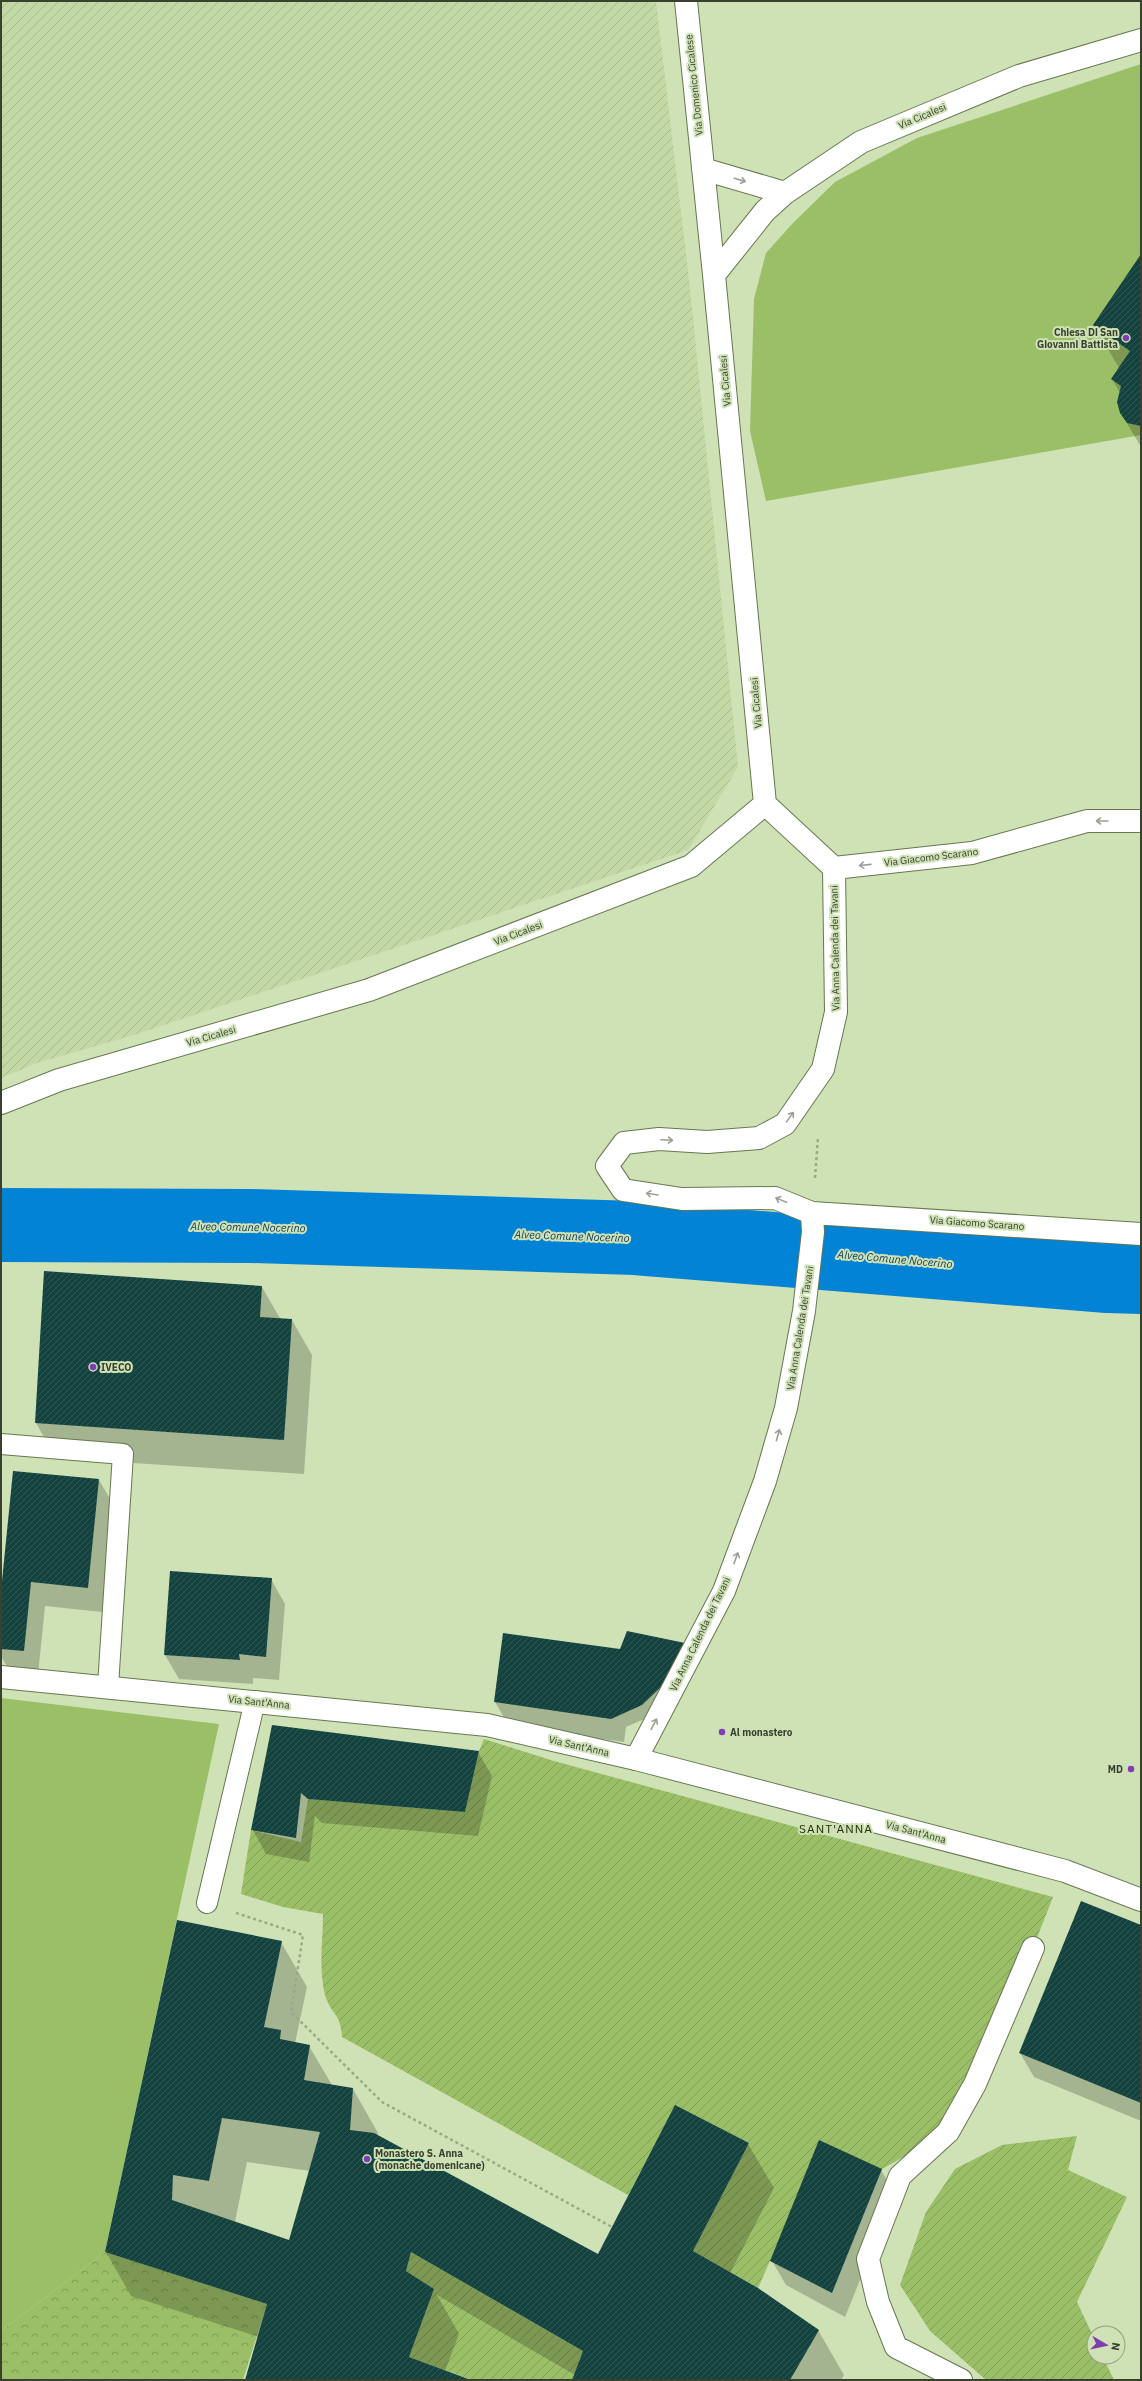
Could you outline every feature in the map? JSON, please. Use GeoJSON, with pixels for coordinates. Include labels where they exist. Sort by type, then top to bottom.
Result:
{"type":"FeatureCollection","features":[{"type":"Feature","properties":{"kind":"street","name":"Via Domenico Cicalese"},"geometry":{"type":"LineString","coordinates":[[686,1],[714,275]]}},
{"type":"Feature","properties":{"kind":"street","name":"Via Cicalesi"},"geometry":{"type":"LineString","coordinates":[[1,1103],[59,1080],[369,990],[684,869],[691,866],[765,804],[714,275],[765,211],[785,193],[861,142],[1018,76],[1141,40]]}},
{"type":"Feature","properties":{"kind":"street"},"geometry":{"type":"LineString","coordinates":[[703,169],[785,193]]}},
{"type":"Feature","properties":{"kind":"street"},"geometry":{"type":"LineString","coordinates":[[765,804],[834,868]]}},
{"type":"Feature","properties":{"kind":"street","name":"Via Giacomo Scarano"},"geometry":{"type":"LineString","coordinates":[[834,868],[972,853],[1087,821],[1141,821]]}},
{"type":"Feature","properties":{"kind":"street","name":"Via Anna Calenda dei Tavani"},"geometry":{"type":"LineString","coordinates":[[636,1759],[724,1591],[760,1495],[786,1408],[808,1290],[813,1222],[775,1198],[682,1199],[623,1190],[607,1166],[624,1143],[659,1139],[707,1142],[759,1138],[785,1124],[823,1069],[836,1012],[834,868]]}},
{"type":"Feature","properties":{"kind":"street","name":"Via Giacomo Scarano"},"geometry":{"type":"LineString","coordinates":[[813,1222],[1141,1234]]}},
{"type":"Feature","properties":{"kind":"street","name":"Via Sant'Anna"},"geometry":{"type":"LineString","coordinates":[[1,1677],[108,1686],[488,1725],[636,1759],[1065,1871],[1141,1900]]}},
{"type":"Feature","properties":{"kind":"street"},"geometry":{"type":"LineString","coordinates":[[961,2380],[896,2347],[878,2302],[868,2259],[900,2176],[948,2132],[975,2084],[1033,1948]]}},
{"type":"Feature","properties":{"kind":"lane"},"geometry":{"type":"LineString","coordinates":[[1,1444],[123,1454],[108,1686]]}},
{"type":"Feature","properties":{"kind":"lane"},"geometry":{"type":"LineString","coordinates":[[207,1903],[255,1701]]}},
{"type":"Feature","properties":{"kind":"path"},"geometry":{"type":"LineString","coordinates":[[817,1154],[818,1132]]}},
{"type":"Feature","properties":{"kind":"path"},"geometry":{"type":"LineString","coordinates":[[207,1903],[303,1935],[291,2012],[382,2102],[612,2227]]}},
{"type":"Feature","properties":{"kind":"shaded area"},"geometry":{"type":"Polygon","coordinates":[[[1,1],[656,1],[690,288],[738,767],[688,850],[137,1034],[37,1063],[1,1078],[1,1]]]}},
{"type":"Feature","properties":{"kind":"green space"},"geometry":{"type":"Polygon","coordinates":[[[1141,64],[1141,435],[766,501],[750,431],[754,299],[766,253],[793,223],[835,182],[917,138],[1141,64]]]}},
{"type":"Feature","properties":{"kind":"green space"},"geometry":{"type":"Polygon","coordinates":[[[1,1698],[219,1724],[105,2252],[1,2331],[1,1698]]]}},
{"type":"Feature","properties":{"kind":"green space"},"geometry":{"type":"Polygon","coordinates":[[[484,1739],[554,1761],[1053,1897],[1033,1948],[948,2132],[882,2169],[770,2261],[758,2288],[693,2251],[749,2143],[675,2106],[628,2195],[342,2037],[338,2019],[328,2004],[322,1978],[323,1914],[283,1907],[241,1894],[251,1830],[301,1842],[308,1799],[465,1812],[479,1751],[484,1739]]]}},
{"type":"Feature","properties":{"kind":"green space"},"geometry":{"type":"Polygon","coordinates":[[[1077,2136],[1068,2170],[1127,2197],[1077,2302],[1088,2325],[1086,2325],[1086,2365],[1107,2365],[1114,2380],[986,2380],[930,2331],[900,2285],[926,2212],[955,2169],[1002,2145],[1077,2136]]]}},
{"type":"Feature","properties":{"kind":"green space"},"geometry":{"type":"Polygon","coordinates":[[[105,2252],[267,2304],[243,2380],[1,2380],[1,2331],[105,2252]]]}},
{"type":"Feature","properties":{"kind":"green space"},"geometry":{"type":"Polygon","coordinates":[[[411,2252],[583,2351],[572,2380],[472,2380],[409,2357],[434,2289],[406,2271],[411,2252]]]}},
{"type":"Feature","properties":{"kind":"building","name":"Chiesa Di San Giovanni Battista"},"geometry":{"type":"Polygon","coordinates":[[[1141,254],[1141,426],[1127,423],[1120,413],[1117,402],[1121,386],[1111,379],[1130,351],[1093,325],[1141,254]]]}},
{"type":"Feature","properties":{"kind":"building"},"geometry":{"type":"Polygon","coordinates":[[[44,1271],[262,1286],[260,1317],[292,1319],[284,1440],[35,1423],[44,1271]]]}},
{"type":"Feature","properties":{"kind":"building"},"geometry":{"type":"Polygon","coordinates":[[[13,1471],[99,1479],[88,1588],[31,1582],[24,1651],[1,1649],[1,1591],[13,1471]]]}},
{"type":"Feature","properties":{"kind":"building"},"geometry":{"type":"Polygon","coordinates":[[[170,1571],[272,1578],[266,1657],[239,1654],[240,1660],[164,1655],[170,1571]]]}},
{"type":"Feature","properties":{"kind":"building"},"geometry":{"type":"Polygon","coordinates":[[[627,1631],[685,1643],[665,1683],[642,1705],[611,1719],[494,1702],[503,1633],[620,1649],[627,1631]]]}},
{"type":"Feature","properties":{"kind":"building"},"geometry":{"type":"Polygon","coordinates":[[[272,1725],[479,1751],[465,1812],[308,1799],[301,1793],[296,1838],[251,1830],[272,1725]]]}},
{"type":"Feature","properties":{"kind":"building"},"geometry":{"type":"Polygon","coordinates":[[[1081,1901],[1141,1925],[1141,2103],[1019,2053],[1081,1901]]]}},
{"type":"Feature","properties":{"kind":"building","name":"Monastero S. Anna (monache domenicane)"},"geometry":{"type":"Polygon","coordinates":[[[177,1920],[282,1941],[264,2027],[281,2030],[280,2039],[310,2045],[304,2080],[353,2088],[350,2130],[374,2133],[598,2254],[675,2105],[749,2143],[693,2251],[758,2288],[819,2330],[790,2380],[572,2380],[583,2351],[411,2252],[406,2271],[434,2289],[409,2357],[471,2380],[245,2380],[267,2304],[105,2252],[177,1920]],[[222,2118],[209,2181],[173,2175],[172,2200],[289,2240],[320,2132],[222,2118]]]}},
{"type":"Feature","properties":{"kind":"building"},"geometry":{"type":"Polygon","coordinates":[[[819,2140],[882,2169],[832,2293],[770,2261],[819,2140]]]}},
{"type":"Feature","properties":{"kind":"waterway","name":"Alveo Comune Nocerino"},"geometry":{"type":"LineString","coordinates":[[1,1225],[251,1226],[635,1238],[1108,1276],[1141,1277]]}},
{"type":"Feature","properties":{"kind":"place","name":"Chiesa Di San Giovanni Battista"},"geometry":{"type":"Point","coordinates":[1126,338]}},
{"type":"Feature","properties":{"kind":"place","name":"IVECO"},"geometry":{"type":"Point","coordinates":[93,1367]}},
{"type":"Feature","properties":{"kind":"place","name":"Al monastero"},"geometry":{"type":"Point","coordinates":[722,1732]}},
{"type":"Feature","properties":{"kind":"place","name":"MD"},"geometry":{"type":"Point","coordinates":[1131,1769]}},
{"type":"Feature","properties":{"kind":"place","name":"Monastero S. Anna (monache domenicane)"},"geometry":{"type":"Point","coordinates":[367,2159]}},
{"type":"Feature","properties":{"kind":"district","name":"SANT'ANNA"},"geometry":{"type":"Point","coordinates":[836,1828]}}]}
